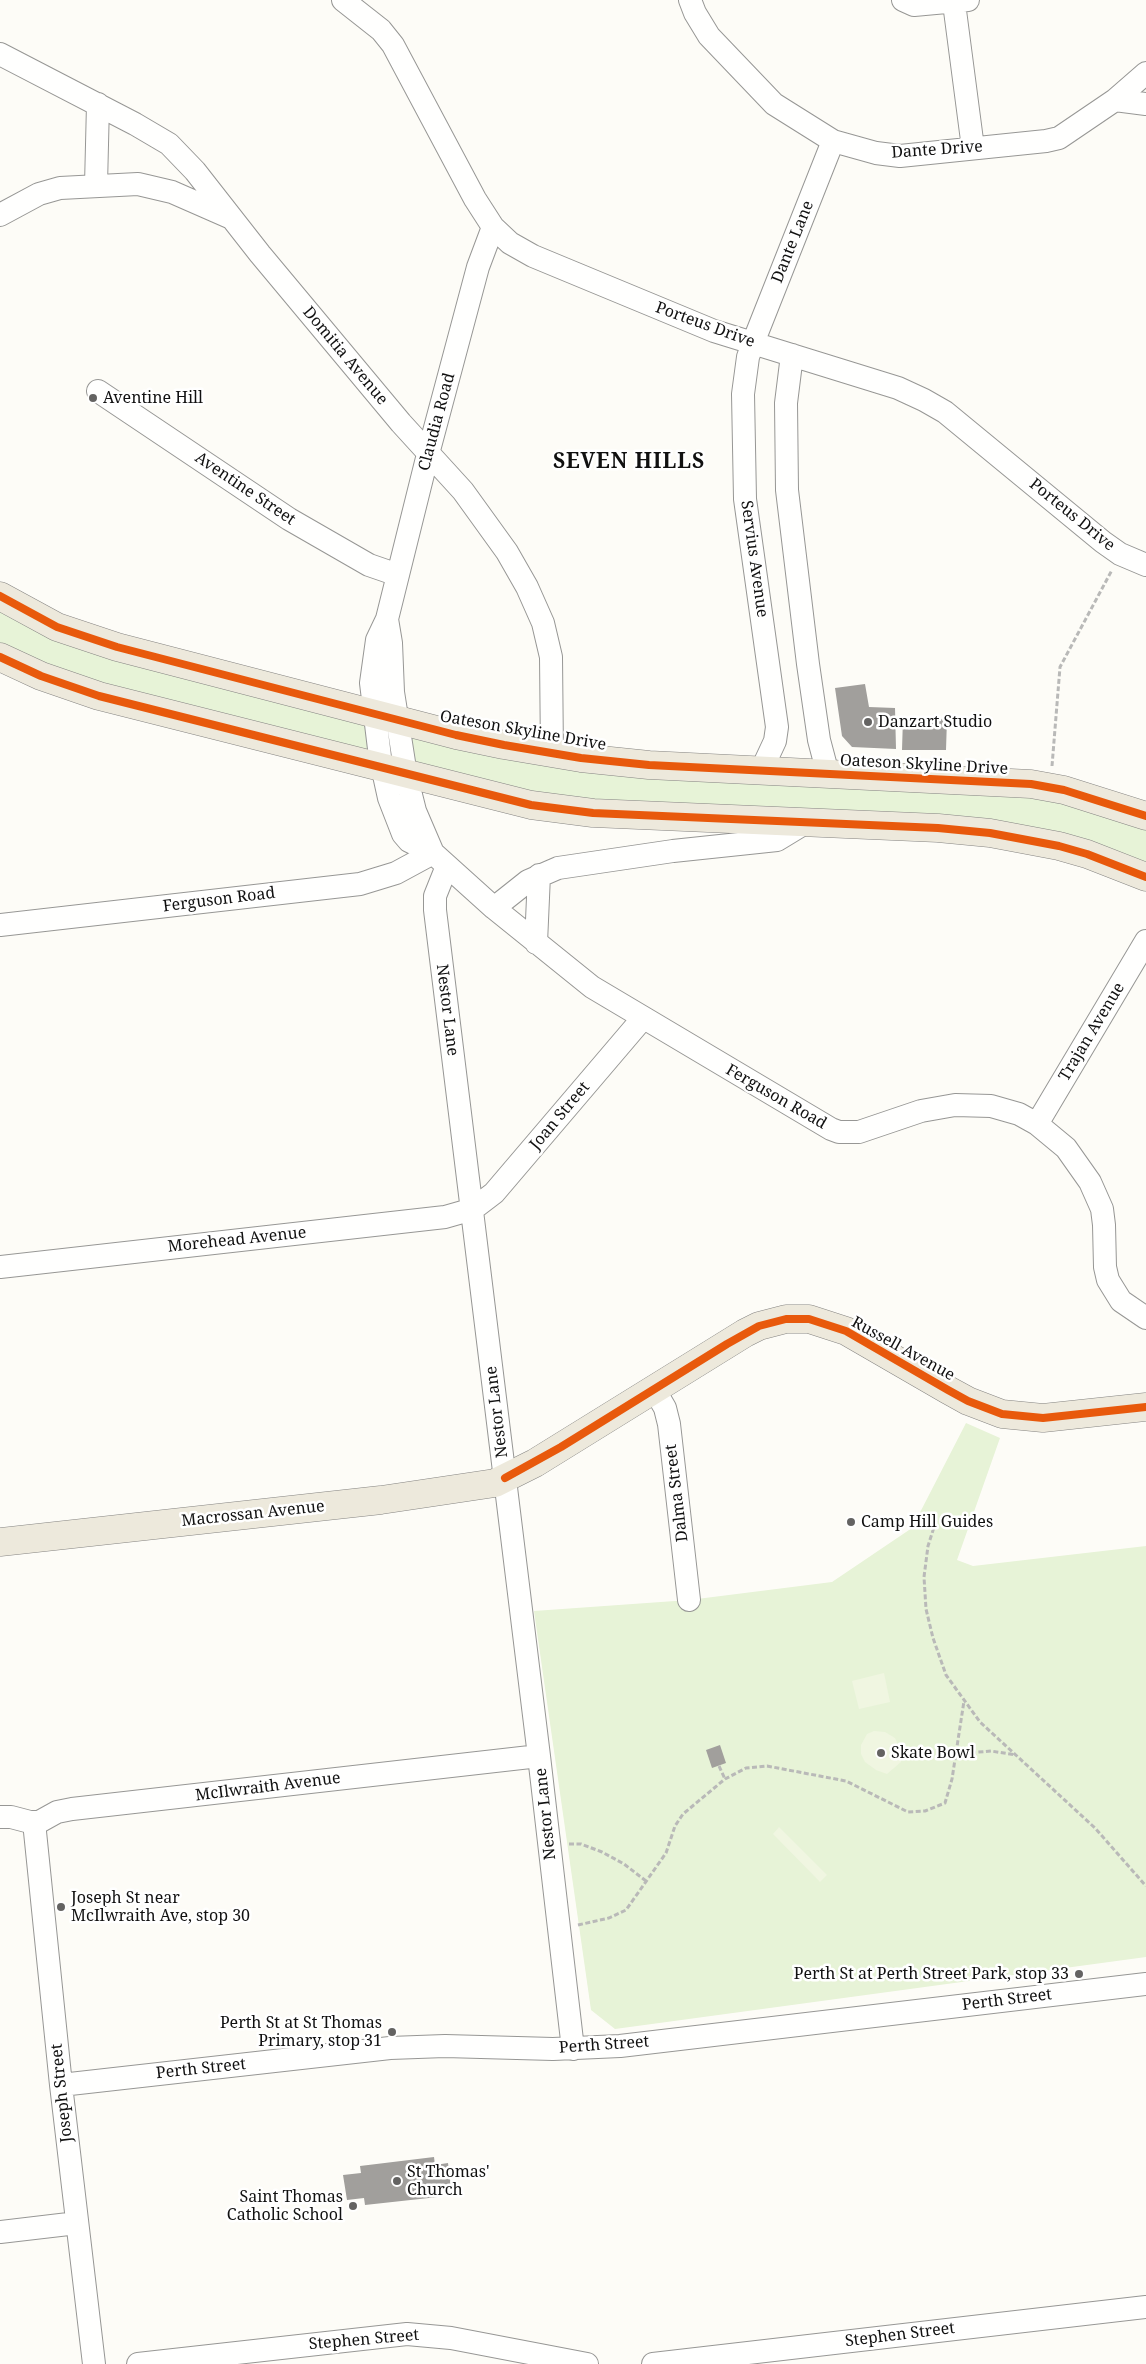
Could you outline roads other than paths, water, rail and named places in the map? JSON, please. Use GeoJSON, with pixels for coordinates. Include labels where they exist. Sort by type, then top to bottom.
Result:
{"type":"FeatureCollection","features":[{"type":"Feature","properties":{"kind":"main road","name":"Oateson Skyline Drive"},"geometry":{"type":"LineString","coordinates":[[0,596],[58,626],[117,647],[456,735],[552,754],[640,764],[1010,782],[1046,786],[1146,816]]}},
{"type":"Feature","properties":{"kind":"main road"},"geometry":{"type":"LineString","coordinates":[[0,657],[41,676],[99,696],[502,799],[557,809],[805,823],[938,828],[990,833],[1059,846],[1087,854],[1146,877]]}},
{"type":"Feature","properties":{"kind":"main road","name":"Russell Avenue"},"geometry":{"type":"LineString","coordinates":[[505,1478],[535,1463],[759,1326],[797,1318],[821,1322],[846,1331],[968,1401],[1002,1414],[1043,1418],[1146,1407]]}},
{"type":"Feature","properties":{"kind":"main road","name":"Macrossan Avenue"},"geometry":{"type":"LineString","coordinates":[[0,1542],[381,1500],[483,1486],[505,1478]]}},
{"type":"Feature","properties":{"kind":"street","name":"Porteus Drive"},"geometry":{"type":"LineString","coordinates":[[343,0],[381,30],[393,45],[475,199],[493,227],[510,243],[533,256],[714,332],[898,388],[945,412],[1120,554],[1146,565]]}},
{"type":"Feature","properties":{"kind":"street","name":"Dante Drive"},"geometry":{"type":"LineString","coordinates":[[690,0],[695,13],[709,36],[774,104],[833,141],[876,153],[900,156],[1046,141],[1059,138],[1115,100],[1146,73]]}},
{"type":"Feature","properties":{"kind":"street"},"geometry":{"type":"LineString","coordinates":[[903,0],[914,5],[961,1],[973,148]]}},
{"type":"Feature","properties":{"kind":"street","name":"Domitia Avenue"},"geometry":{"type":"LineString","coordinates":[[0,54],[98,104],[169,144],[195,171],[428,454],[463,491],[507,552],[527,588],[543,623],[551,657],[552,754]]}},
{"type":"Feature","properties":{"kind":"street"},"geometry":{"type":"LineString","coordinates":[[1115,100],[1146,104]]}},
{"type":"Feature","properties":{"kind":"street"},"geometry":{"type":"LineString","coordinates":[[96,185],[98,104]]}},
{"type":"Feature","properties":{"kind":"street","name":"Dante Lane"},"geometry":{"type":"LineString","coordinates":[[753,343],[833,141]]}},
{"type":"Feature","properties":{"kind":"street"},"geometry":{"type":"LineString","coordinates":[[0,215],[39,194],[53,190],[96,185],[138,184],[172,192],[231,217]]}},
{"type":"Feature","properties":{"kind":"street","name":"Claudia Road"},"geometry":{"type":"LineString","coordinates":[[394,772],[386,717],[372,674],[377,640],[387,619],[428,454],[478,267],[493,227]]}},
{"type":"Feature","properties":{"kind":"street","name":"Servius Avenue"},"geometry":{"type":"LineString","coordinates":[[753,343],[748,357],[743,394],[745,499],[778,735],[761,771]]}},
{"type":"Feature","properties":{"kind":"street"},"geometry":{"type":"LineString","coordinates":[[792,355],[786,402],[788,490],[808,664],[819,740],[828,774]]}},
{"type":"Feature","properties":{"kind":"street","name":"Aventine Street"},"geometry":{"type":"LineString","coordinates":[[98,390],[289,519],[369,565],[398,575]]}},
{"type":"Feature","properties":{"kind":"street","name":"Ferguson Road"},"geometry":{"type":"LineString","coordinates":[[394,772],[440,860],[536,943],[592,987],[817,1122],[839,1132],[859,1132],[921,1111],[955,1105],[991,1106],[1019,1114],[1037,1124],[1066,1148],[1090,1182],[1102,1209],[1105,1267],[1108,1280],[1121,1301],[1146,1318]]}},
{"type":"Feature","properties":{"kind":"street"},"geometry":{"type":"LineString","coordinates":[[494,908],[502,900],[539,875],[572,865],[776,840],[805,823]]}},
{"type":"Feature","properties":{"kind":"street","name":"Ferguson Road"},"geometry":{"type":"LineString","coordinates":[[0,925],[360,884],[440,860]]}},
{"type":"Feature","properties":{"kind":"street","name":"Nestor Lane"},"geometry":{"type":"LineString","coordinates":[[440,860],[435,910],[473,1209],[573,2049]]}},
{"type":"Feature","properties":{"kind":"street"},"geometry":{"type":"LineString","coordinates":[[536,943],[539,875]]}},
{"type":"Feature","properties":{"kind":"street","name":"Trajan Avenue"},"geometry":{"type":"LineString","coordinates":[[1037,1124],[1146,941]]}},
{"type":"Feature","properties":{"kind":"street","name":"Joan Street"},"geometry":{"type":"LineString","coordinates":[[473,1209],[494,1193],[643,1018]]}},
{"type":"Feature","properties":{"kind":"street","name":"Morehead Avenue"},"geometry":{"type":"LineString","coordinates":[[0,1267],[445,1217],[473,1209]]}},
{"type":"Feature","properties":{"kind":"street","name":"Dalma Street"},"geometry":{"type":"LineString","coordinates":[[654,1389],[665,1408],[669,1424],[689,1600]]}},
{"type":"Feature","properties":{"kind":"street","name":"McIlwraith Avenue"},"geometry":{"type":"LineString","coordinates":[[34,1822],[58,1812],[72,1809],[539,1756]]}},
{"type":"Feature","properties":{"kind":"street"},"geometry":{"type":"LineString","coordinates":[[0,1817],[34,1822]]}},
{"type":"Feature","properties":{"kind":"street","name":"Joseph Street"},"geometry":{"type":"LineString","coordinates":[[34,1822],[61,2085],[94,2364]]}},
{"type":"Feature","properties":{"kind":"street","name":"Perth Street"},"geometry":{"type":"LineString","coordinates":[[61,2085],[390,2048],[445,2046],[573,2049],[620,2046],[1146,1984]]}},
{"type":"Feature","properties":{"kind":"street"},"geometry":{"type":"LineString","coordinates":[[0,2232],[78,2223]]}},
{"type":"Feature","properties":{"kind":"street","name":"Stephen Street"},"geometry":{"type":"LineString","coordinates":[[653,2364],[1146,2307]]}},
{"type":"Feature","properties":{"kind":"street","name":"Stephen Street"},"geometry":{"type":"LineString","coordinates":[[138,2364],[407,2334],[451,2338],[587,2364]]}},
{"type":"Feature","properties":{"kind":"place","name":"Aventine Hill"},"geometry":{"type":"Point","coordinates":[93,398]}},
{"type":"Feature","properties":{"kind":"place","name":"Danzart Studio"},"geometry":{"type":"Point","coordinates":[868,722]}},
{"type":"Feature","properties":{"kind":"place","name":"Camp Hill Guides"},"geometry":{"type":"Point","coordinates":[851,1522]}},
{"type":"Feature","properties":{"kind":"place","name":"Skate Bowl"},"geometry":{"type":"Point","coordinates":[881,1753]}},
{"type":"Feature","properties":{"kind":"place","name":"Joseph St near McIlwraith Ave, stop 30"},"geometry":{"type":"Point","coordinates":[61,1907]}},
{"type":"Feature","properties":{"kind":"place","name":"Perth St at Perth Street Park, stop 33"},"geometry":{"type":"Point","coordinates":[1079,1974]}},
{"type":"Feature","properties":{"kind":"place","name":"Perth St at St Thomas Primary, stop 31"},"geometry":{"type":"Point","coordinates":[392,2032]}},
{"type":"Feature","properties":{"kind":"place","name":"St Thomas' Church"},"geometry":{"type":"Point","coordinates":[397,2181]}},
{"type":"Feature","properties":{"kind":"place","name":"Saint Thomas Catholic School"},"geometry":{"type":"Point","coordinates":[353,2206]}},
{"type":"Feature","properties":{"kind":"district","name":"SEVEN HILLS"},"geometry":{"type":"Point","coordinates":[629,462]}}]}
